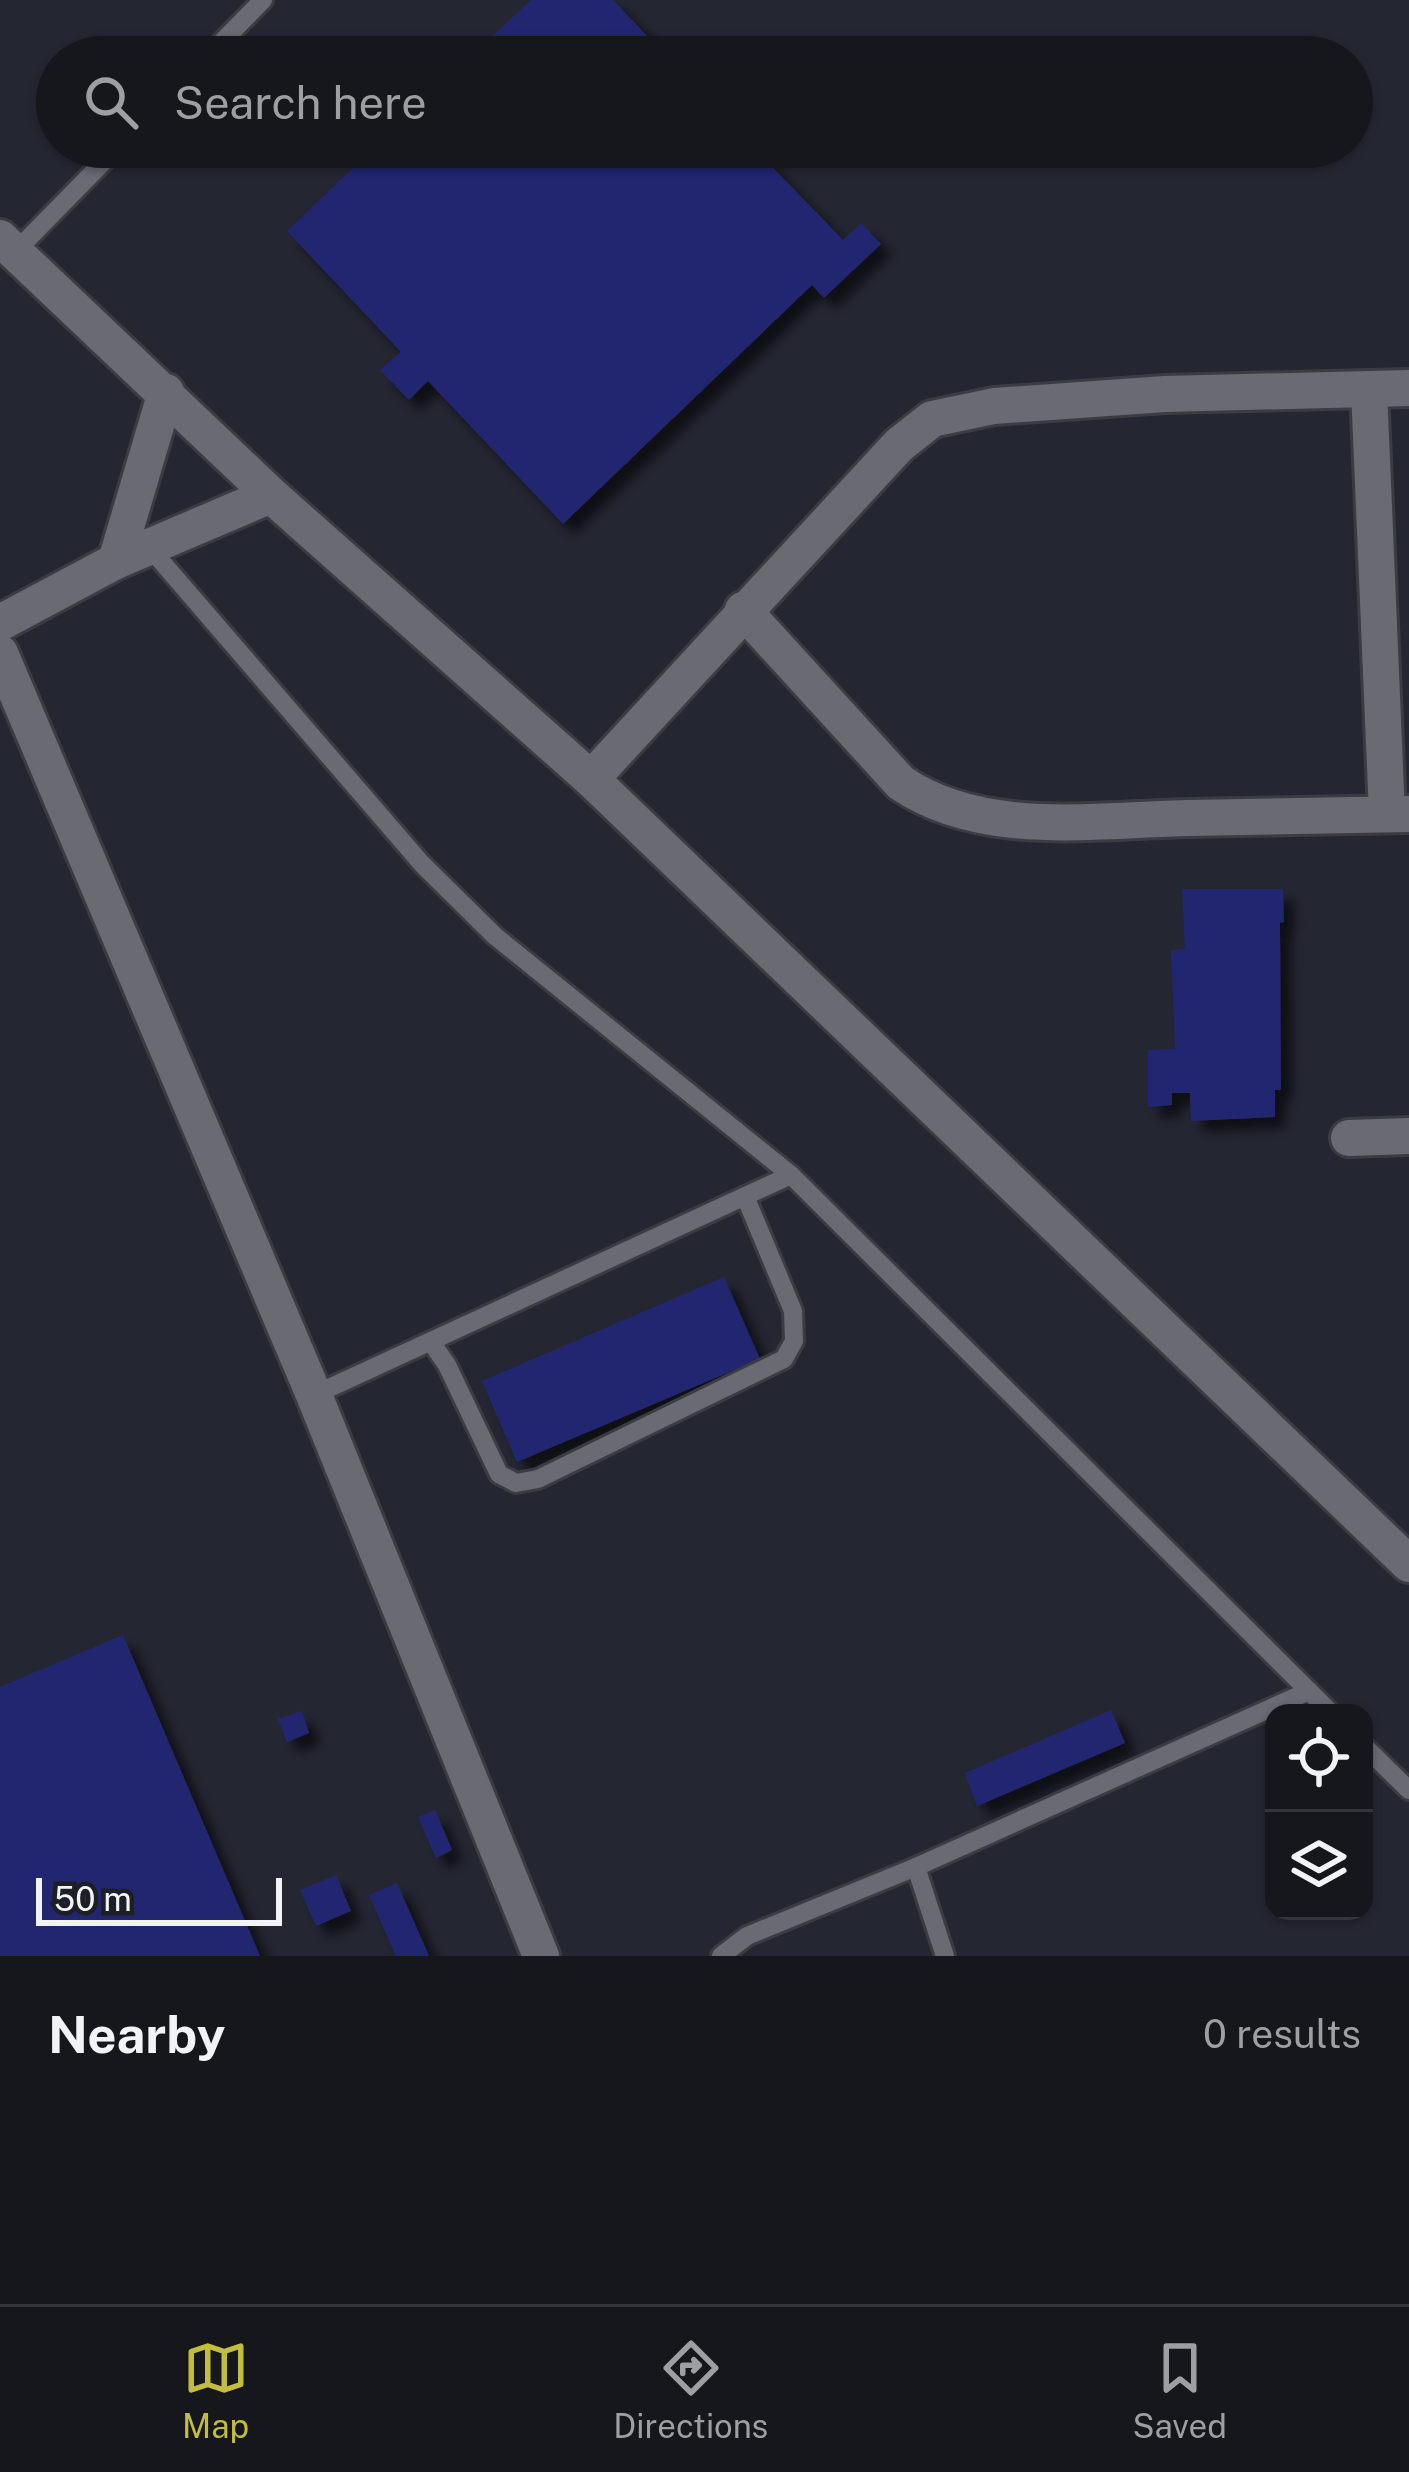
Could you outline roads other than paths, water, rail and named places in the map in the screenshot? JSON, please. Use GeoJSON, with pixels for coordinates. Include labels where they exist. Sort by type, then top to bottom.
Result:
{"type":"FeatureCollection","features":[{"type":"Feature","properties":{"kind":"street"},"geometry":{"type":"LineString","coordinates":[[7,245],[271,495],[591,779],[1409,1564]]}},
{"type":"Feature","properties":{"kind":"street"},"geometry":{"type":"LineString","coordinates":[[591,779],[898,445],[932,419],[994,406],[1165,394],[1409,388]]}},
{"type":"Feature","properties":{"kind":"street"},"geometry":{"type":"LineString","coordinates":[[743,610],[901,783],[950,808],[1003,818],[1065,820],[1398,814],[1369,389]]}},
{"type":"Feature","properties":{"kind":"street"},"geometry":{"type":"LineString","coordinates":[[132,554],[166,392]]}},
{"type":"Feature","properties":{"kind":"street"},"geometry":{"type":"LineString","coordinates":[[0,623],[132,554],[271,495]]}},
{"type":"Feature","properties":{"kind":"street"},"geometry":{"type":"LineString","coordinates":[[0,653],[314,1395],[541,1956]]}},
{"type":"Feature","properties":{"kind":"street"},"geometry":{"type":"LineString","coordinates":[[1349,1138],[1409,1136]]}},
{"type":"Feature","properties":{"kind":"lane"},"geometry":{"type":"LineString","coordinates":[[228,36],[263,0]]}},
{"type":"Feature","properties":{"kind":"lane"},"geometry":{"type":"LineString","coordinates":[[7,245],[94,168]]}},
{"type":"Feature","properties":{"kind":"lane"},"geometry":{"type":"LineString","coordinates":[[132,554],[495,936],[791,1175],[1322,1704]]}},
{"type":"Feature","properties":{"kind":"lane"},"geometry":{"type":"LineString","coordinates":[[314,1395],[791,1175]]}},
{"type":"Feature","properties":{"kind":"lane"},"geometry":{"type":"LineString","coordinates":[[430,1342],[447,1365],[500,1474],[516,1483],[538,1479],[784,1359],[794,1341],[793,1311],[745,1196]]}},
{"type":"Feature","properties":{"kind":"lane"},"geometry":{"type":"LineString","coordinates":[[721,1956],[747,1936],[916,1867],[1309,1690]]}},
{"type":"Feature","properties":{"kind":"lane"},"geometry":{"type":"LineString","coordinates":[[1373,1755],[1409,1790]]}},
{"type":"Feature","properties":{"kind":"lane"},"geometry":{"type":"LineString","coordinates":[[916,1867],[945,1956]]}}]}
